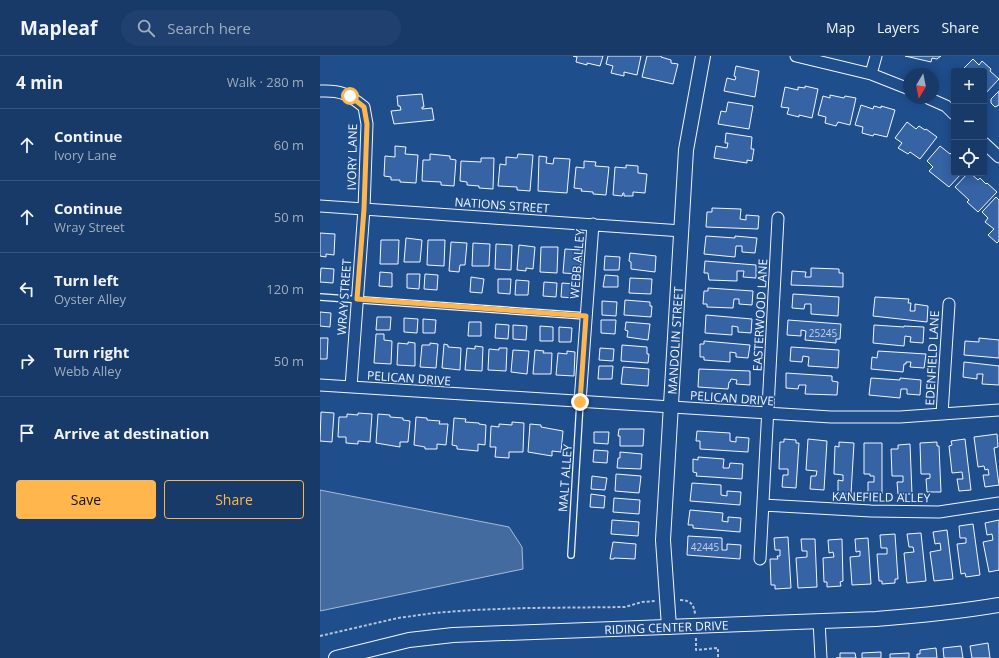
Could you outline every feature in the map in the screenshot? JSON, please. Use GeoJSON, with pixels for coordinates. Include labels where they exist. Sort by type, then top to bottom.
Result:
{"type":"FeatureCollection","features":[{"type":"Feature","properties":{"kind":"street","name":"MANDOLIN STREET"},"geometry":{"type":"LineString","coordinates":[[669,627],[663,540],[686,150],[703,56]]}},
{"type":"Feature","properties":{"kind":"street"},"geometry":{"type":"LineString","coordinates":[[796,56],[871,74],[903,87]]}},
{"type":"Feature","properties":{"kind":"street"},"geometry":{"type":"LineString","coordinates":[[871,74],[876,56]]}},
{"type":"Feature","properties":{"kind":"street","name":"IVORY LANE"},"geometry":{"type":"LineString","coordinates":[[320,91],[334,90],[350,96],[364,107],[367,124],[364,209]]}},
{"type":"Feature","properties":{"kind":"street"},"geometry":{"type":"LineString","coordinates":[[939,103],[946,106],[951,111]]}},
{"type":"Feature","properties":{"kind":"street"},"geometry":{"type":"LineString","coordinates":[[987,146],[999,157]]}},
{"type":"Feature","properties":{"kind":"street","name":"NATIONS STREET"},"geometry":{"type":"LineString","coordinates":[[320,206],[682,231]]}},
{"type":"Feature","properties":{"kind":"street","name":"WRAY STREET"},"geometry":{"type":"LineString","coordinates":[[351,387],[364,209]]}},
{"type":"Feature","properties":{"kind":"street","name":"EASTERWOOD LANE"},"geometry":{"type":"LineString","coordinates":[[767,413],[778,218]]}},
{"type":"Feature","properties":{"kind":"street","name":"WEBB ALLEY"},"geometry":{"type":"LineString","coordinates":[[580,402],[593,224]]}},
{"type":"Feature","properties":{"kind":"street","name":"EDENFIELD LANE"},"geometry":{"type":"LineString","coordinates":[[942,414],[949,304]]}},
{"type":"Feature","properties":{"kind":"street","name":"PELICAN DRIVE"},"geometry":{"type":"LineString","coordinates":[[320,385],[831,417],[900,417],[999,410]]}},
{"type":"Feature","properties":{"kind":"street"},"geometry":{"type":"LineString","coordinates":[[760,559],[767,413]]}},
{"type":"Feature","properties":{"kind":"street","name":"KANEFIELD ALLEY"},"geometry":{"type":"LineString","coordinates":[[763,505],[870,511],[939,512],[999,503]]}},
{"type":"Feature","properties":{"kind":"street","name":"RIDING CENTER DRIVE"},"geometry":{"type":"LineString","coordinates":[[336,658],[409,640],[453,635],[914,617],[966,611],[999,605]]}},
{"type":"Feature","properties":{"kind":"street"},"geometry":{"type":"LineString","coordinates":[[819,621],[821,658]]}},
{"type":"Feature","properties":{"kind":"lane"},"geometry":{"type":"LineString","coordinates":[[320,297],[586,316]]}},
{"type":"Feature","properties":{"kind":"lane","name":"MALT ALLEY"},"geometry":{"type":"LineString","coordinates":[[571,555],[580,402]]}},
{"type":"Feature","properties":{"kind":"path"},"geometry":{"type":"LineString","coordinates":[[320,636],[398,618],[434,613],[526,608],[625,607],[642,602],[684,600],[694,606],[696,650],[718,648],[718,658]]}},
{"type":"Feature","properties":{"kind":"water"},"geometry":{"type":"Polygon","coordinates":[[[320,490],[509,527],[522,547],[523,569],[320,611],[320,490]]]}},
{"type":"Feature","properties":{"kind":"building"},"geometry":{"type":"Polygon","coordinates":[[[573,56],[603,56],[600,66],[576,62],[577,57],[573,56]]]}},
{"type":"Feature","properties":{"kind":"building"},"geometry":{"type":"Polygon","coordinates":[[[608,56],[641,56],[637,75],[624,72],[624,76],[611,73],[613,66],[606,64],[608,56]]]}},
{"type":"Feature","properties":{"kind":"building"},"geometry":{"type":"Polygon","coordinates":[[[647,56],[661,56],[671,60],[671,63],[678,64],[673,84],[642,77],[647,56]]]}},
{"type":"Feature","properties":{"kind":"building"},"geometry":{"type":"Polygon","coordinates":[[[905,56],[941,56],[937,59],[932,58],[931,62],[905,56]]]}},
{"type":"Feature","properties":{"kind":"building"},"geometry":{"type":"Polygon","coordinates":[[[973,59],[979,65],[982,61],[999,79],[987,92],[987,68],[964,68],[973,59]]]}},
{"type":"Feature","properties":{"kind":"building"},"geometry":{"type":"Polygon","coordinates":[[[736,66],[759,71],[755,97],[724,91],[727,78],[735,80],[736,77],[734,76],[736,66]]]}},
{"type":"Feature","properties":{"kind":"building"},"geometry":{"type":"Polygon","coordinates":[[[805,86],[818,89],[812,118],[787,114],[789,108],[781,107],[785,87],[798,90],[798,87],[805,88],[805,86]]]}},
{"type":"Feature","properties":{"kind":"building"},"geometry":{"type":"Polygon","coordinates":[[[999,91],[999,105],[995,107],[991,103],[991,99],[999,91]]]}},
{"type":"Feature","properties":{"kind":"building"},"geometry":{"type":"Polygon","coordinates":[[[422,94],[424,107],[422,107],[422,109],[432,108],[434,120],[394,124],[391,111],[401,110],[400,106],[398,106],[397,96],[422,94]]]}},
{"type":"Feature","properties":{"kind":"building"},"geometry":{"type":"Polygon","coordinates":[[[830,95],[844,98],[845,96],[856,98],[850,125],[838,122],[836,126],[825,123],[826,117],[818,115],[823,96],[830,98],[830,95]]]}},
{"type":"Feature","properties":{"kind":"building"},"geometry":{"type":"Polygon","coordinates":[[[728,102],[753,106],[749,129],[718,124],[721,111],[726,112],[728,102]]]}},
{"type":"Feature","properties":{"kind":"building"},"geometry":{"type":"Polygon","coordinates":[[[861,105],[873,109],[874,106],[881,108],[881,106],[895,110],[887,137],[874,134],[873,136],[862,133],[863,127],[855,125],[861,105]]]}},
{"type":"Feature","properties":{"kind":"building"},"geometry":{"type":"Polygon","coordinates":[[[907,122],[916,129],[919,126],[925,130],[926,129],[937,137],[920,159],[910,152],[908,154],[898,148],[902,143],[895,138],[907,122]]]}},
{"type":"Feature","properties":{"kind":"building"},"geometry":{"type":"Polygon","coordinates":[[[726,133],[752,137],[751,149],[754,149],[752,161],[747,160],[747,163],[714,158],[716,146],[727,148],[728,143],[725,143],[726,133]]]}},
{"type":"Feature","properties":{"kind":"building"},"geometry":{"type":"Polygon","coordinates":[[[395,146],[406,147],[405,154],[418,155],[416,183],[400,182],[400,180],[391,180],[391,177],[384,176],[385,156],[395,157],[395,146]]]}},
{"type":"Feature","properties":{"kind":"building"},"geometry":{"type":"Polygon","coordinates":[[[940,146],[950,154],[951,153],[951,176],[959,176],[949,187],[929,171],[933,167],[927,161],[940,146]]]}},
{"type":"Feature","properties":{"kind":"building"},"geometry":{"type":"Polygon","coordinates":[[[430,154],[450,156],[450,159],[456,160],[454,186],[441,185],[441,182],[422,181],[423,160],[430,160],[430,154]]]}},
{"type":"Feature","properties":{"kind":"building"},"geometry":{"type":"Polygon","coordinates":[[[518,154],[533,155],[530,191],[517,190],[517,187],[498,186],[500,164],[506,165],[506,157],[517,158],[518,154]]]}},
{"type":"Feature","properties":{"kind":"building"},"geometry":{"type":"Polygon","coordinates":[[[539,156],[547,157],[546,163],[553,164],[554,158],[570,159],[567,193],[538,191],[539,156]]]}},
{"type":"Feature","properties":{"kind":"building"},"geometry":{"type":"Polygon","coordinates":[[[481,158],[494,158],[493,189],[479,188],[479,186],[467,185],[467,182],[460,181],[461,161],[481,162],[481,158]]]}},
{"type":"Feature","properties":{"kind":"building"},"geometry":{"type":"Polygon","coordinates":[[[584,161],[596,162],[595,166],[609,167],[606,195],[593,194],[593,192],[581,191],[582,189],[574,188],[576,167],[584,168],[584,161]]]}},
{"type":"Feature","properties":{"kind":"building"},"geometry":{"type":"Polygon","coordinates":[[[626,165],[638,166],[638,173],[647,174],[645,193],[633,192],[633,196],[624,196],[624,193],[622,196],[613,195],[615,167],[626,168],[626,165]]]}},
{"type":"Feature","properties":{"kind":"building"},"geometry":{"type":"Polygon","coordinates":[[[965,176],[973,176],[978,180],[980,178],[997,192],[978,212],[967,202],[969,200],[955,187],[965,176]]]}},
{"type":"Feature","properties":{"kind":"building"},"geometry":{"type":"Polygon","coordinates":[[[996,197],[999,200],[999,241],[997,243],[988,235],[994,229],[985,222],[988,218],[982,212],[996,197]]]}},
{"type":"Feature","properties":{"kind":"building"},"geometry":{"type":"Polygon","coordinates":[[[712,208],[741,209],[740,219],[746,220],[746,215],[759,216],[758,229],[706,227],[707,212],[712,212],[712,208]]]}},
{"type":"Feature","properties":{"kind":"building"},"geometry":{"type":"Polygon","coordinates":[[[320,233],[335,234],[334,255],[326,254],[326,257],[320,256],[320,233]]]}},
{"type":"Feature","properties":{"kind":"building"},"geometry":{"type":"Polygon","coordinates":[[[706,236],[757,238],[755,253],[742,252],[742,246],[736,246],[735,257],[704,254],[706,236]]]}},
{"type":"Feature","properties":{"kind":"building"},"geometry":{"type":"Polygon","coordinates":[[[406,238],[422,240],[420,262],[404,262],[406,238]]]}},
{"type":"Feature","properties":{"kind":"building"},"geometry":{"type":"Polygon","coordinates":[[[381,240],[399,240],[398,264],[380,264],[381,240]]]}},
{"type":"Feature","properties":{"kind":"building"},"geometry":{"type":"Polygon","coordinates":[[[428,240],[445,240],[444,266],[427,265],[428,240]]]}},
{"type":"Feature","properties":{"kind":"building"},"geometry":{"type":"Polygon","coordinates":[[[451,242],[467,243],[465,265],[460,265],[459,272],[449,271],[451,242]]]}},
{"type":"Feature","properties":{"kind":"building"},"geometry":{"type":"Polygon","coordinates":[[[473,243],[490,244],[489,266],[472,266],[473,243]]]}},
{"type":"Feature","properties":{"kind":"building"},"geometry":{"type":"Polygon","coordinates":[[[496,244],[512,245],[511,270],[495,269],[496,244]]]}},
{"type":"Feature","properties":{"kind":"building"},"geometry":{"type":"Polygon","coordinates":[[[519,245],[535,247],[533,269],[526,268],[526,271],[517,270],[519,245]]]}},
{"type":"Feature","properties":{"kind":"building"},"geometry":{"type":"Polygon","coordinates":[[[541,247],[558,247],[557,273],[540,272],[541,247]]]}},
{"type":"Feature","properties":{"kind":"building"},"geometry":{"type":"Polygon","coordinates":[[[565,249],[582,250],[580,274],[563,273],[565,249]]]}},
{"type":"Feature","properties":{"kind":"building"},"geometry":{"type":"Polygon","coordinates":[[[630,253],[656,256],[655,272],[631,269],[631,262],[629,261],[630,253]]]}},
{"type":"Feature","properties":{"kind":"building"},"geometry":{"type":"Polygon","coordinates":[[[605,256],[620,257],[619,270],[604,270],[605,256]]]}},
{"type":"Feature","properties":{"kind":"building"},"geometry":{"type":"Polygon","coordinates":[[[705,261],[756,265],[756,278],[743,277],[744,271],[737,271],[737,281],[709,280],[708,273],[704,273],[705,261]]]}},
{"type":"Feature","properties":{"kind":"building"},"geometry":{"type":"Polygon","coordinates":[[[321,268],[334,269],[333,283],[320,282],[321,268]]]}},
{"type":"Feature","properties":{"kind":"building"},"geometry":{"type":"Polygon","coordinates":[[[811,268],[839,269],[839,273],[843,273],[843,287],[791,285],[792,271],[806,272],[805,277],[811,277],[811,268]]]}},
{"type":"Feature","properties":{"kind":"building"},"geometry":{"type":"Polygon","coordinates":[[[380,272],[392,273],[392,287],[379,286],[380,272]]]}},
{"type":"Feature","properties":{"kind":"building"},"geometry":{"type":"Polygon","coordinates":[[[407,274],[420,274],[419,289],[407,288],[407,274]]]}},
{"type":"Feature","properties":{"kind":"building"},"geometry":{"type":"Polygon","coordinates":[[[425,274],[438,275],[437,290],[424,289],[425,274]]]}},
{"type":"Feature","properties":{"kind":"building"},"geometry":{"type":"Polygon","coordinates":[[[605,275],[618,276],[618,287],[603,287],[605,275]]]}},
{"type":"Feature","properties":{"kind":"building"},"geometry":{"type":"Polygon","coordinates":[[[471,277],[484,279],[482,293],[470,292],[471,277]]]}},
{"type":"Feature","properties":{"kind":"building"},"geometry":{"type":"Polygon","coordinates":[[[630,278],[652,279],[651,294],[629,293],[630,278]]]}},
{"type":"Feature","properties":{"kind":"building"},"geometry":{"type":"Polygon","coordinates":[[[498,279],[511,279],[510,294],[498,293],[498,279]]]}},
{"type":"Feature","properties":{"kind":"building"},"geometry":{"type":"Polygon","coordinates":[[[516,280],[529,281],[528,295],[515,295],[516,280]]]}},
{"type":"Feature","properties":{"kind":"building"},"geometry":{"type":"Polygon","coordinates":[[[544,282],[557,283],[556,297],[543,296],[544,282]]]}},
{"type":"Feature","properties":{"kind":"building"},"geometry":{"type":"Polygon","coordinates":[[[562,283],[575,284],[574,298],[561,297],[562,283]]]}},
{"type":"Feature","properties":{"kind":"building"},"geometry":{"type":"Polygon","coordinates":[[[708,288],[753,291],[752,305],[739,304],[739,299],[734,299],[733,308],[707,307],[707,304],[703,304],[704,291],[708,291],[708,288]]]}},
{"type":"Feature","properties":{"kind":"building"},"geometry":{"type":"Polygon","coordinates":[[[793,294],[839,297],[838,316],[811,314],[811,304],[805,304],[804,309],[792,308],[793,294]]]}},
{"type":"Feature","properties":{"kind":"building"},"geometry":{"type":"Polygon","coordinates":[[[875,297],[909,299],[908,303],[911,303],[910,311],[915,311],[915,304],[928,306],[927,322],[873,316],[875,297]]]}},
{"type":"Feature","properties":{"kind":"building"},"geometry":{"type":"Polygon","coordinates":[[[625,300],[650,302],[650,306],[652,306],[651,317],[624,315],[625,300]]]}},
{"type":"Feature","properties":{"kind":"building"},"geometry":{"type":"Polygon","coordinates":[[[602,301],[617,302],[616,316],[602,315],[602,301]]]}},
{"type":"Feature","properties":{"kind":"building"},"geometry":{"type":"Polygon","coordinates":[[[320,312],[331,313],[330,327],[320,326],[320,312]]]}},
{"type":"Feature","properties":{"kind":"building"},"geometry":{"type":"Polygon","coordinates":[[[706,315],[752,319],[751,333],[738,332],[738,327],[732,326],[732,335],[705,333],[706,315]]]}},
{"type":"Feature","properties":{"kind":"building"},"geometry":{"type":"Polygon","coordinates":[[[377,317],[391,317],[390,330],[376,330],[377,317]]]}},
{"type":"Feature","properties":{"kind":"building"},"geometry":{"type":"Polygon","coordinates":[[[404,318],[418,319],[417,333],[404,332],[404,318]]]}},
{"type":"Feature","properties":{"kind":"building"},"geometry":{"type":"Polygon","coordinates":[[[423,319],[436,320],[435,333],[423,333],[423,319]]]}},
{"type":"Feature","properties":{"kind":"building"},"geometry":{"type":"Polygon","coordinates":[[[601,320],[616,320],[615,334],[601,333],[601,320]]]}},
{"type":"Feature","properties":{"kind":"building"},"geometry":{"type":"Polygon","coordinates":[[[788,320],[841,324],[840,339],[836,339],[836,343],[805,340],[806,331],[801,330],[801,336],[787,335],[788,320]]]}},
{"type":"Feature","properties":{"kind":"building"},"geometry":{"type":"Polygon","coordinates":[[[469,322],[481,322],[481,336],[468,336],[469,322]]]}},
{"type":"Feature","properties":{"kind":"building"},"geometry":{"type":"Polygon","coordinates":[[[626,322],[650,324],[648,340],[627,337],[628,331],[625,330],[626,322]]]}},
{"type":"Feature","properties":{"kind":"building"},"geometry":{"type":"Polygon","coordinates":[[[496,324],[509,325],[508,339],[495,338],[496,324]]]}},
{"type":"Feature","properties":{"kind":"building"},"geometry":{"type":"Polygon","coordinates":[[[513,325],[527,326],[526,340],[513,339],[513,325]]]}},
{"type":"Feature","properties":{"kind":"building"},"geometry":{"type":"Polygon","coordinates":[[[874,325],[924,327],[923,343],[910,342],[911,337],[905,336],[904,346],[873,343],[874,325]]]}},
{"type":"Feature","properties":{"kind":"building"},"geometry":{"type":"Polygon","coordinates":[[[540,326],[553,327],[553,341],[540,341],[540,326]]]}},
{"type":"Feature","properties":{"kind":"building"},"geometry":{"type":"Polygon","coordinates":[[[559,327],[572,328],[571,342],[559,342],[559,327]]]}},
{"type":"Feature","properties":{"kind":"building"},"geometry":{"type":"Polygon","coordinates":[[[376,334],[384,334],[384,340],[392,341],[391,364],[374,363],[376,334]]]}},
{"type":"Feature","properties":{"kind":"building"},"geometry":{"type":"Polygon","coordinates":[[[320,338],[328,338],[327,359],[320,359],[320,338]]]}},
{"type":"Feature","properties":{"kind":"building"},"geometry":{"type":"Polygon","coordinates":[[[979,338],[999,340],[999,358],[964,355],[965,341],[979,342],[979,338]]]}},
{"type":"Feature","properties":{"kind":"building"},"geometry":{"type":"Polygon","coordinates":[[[704,341],[750,345],[748,358],[736,357],[736,353],[730,352],[730,362],[704,360],[704,357],[700,357],[700,344],[704,344],[704,341]]]}},
{"type":"Feature","properties":{"kind":"building"},"geometry":{"type":"Polygon","coordinates":[[[408,342],[415,343],[415,366],[397,365],[398,343],[408,344],[408,342]]]}},
{"type":"Feature","properties":{"kind":"building"},"geometry":{"type":"Polygon","coordinates":[[[430,343],[438,344],[436,368],[420,367],[422,345],[430,345],[430,343]]]}},
{"type":"Feature","properties":{"kind":"building"},"geometry":{"type":"Polygon","coordinates":[[[444,344],[448,345],[448,347],[461,348],[460,370],[442,368],[444,344]]]}},
{"type":"Feature","properties":{"kind":"building"},"geometry":{"type":"Polygon","coordinates":[[[622,345],[647,347],[647,354],[649,354],[648,363],[621,361],[622,345]]]}},
{"type":"Feature","properties":{"kind":"building"},"geometry":{"type":"Polygon","coordinates":[[[475,346],[483,347],[482,371],[465,370],[467,348],[475,349],[475,346]]]}},
{"type":"Feature","properties":{"kind":"building"},"geometry":{"type":"Polygon","coordinates":[[[791,347],[839,350],[838,368],[808,366],[809,357],[803,356],[802,362],[790,361],[791,347]]]}},
{"type":"Feature","properties":{"kind":"building"},"geometry":{"type":"Polygon","coordinates":[[[499,348],[507,348],[506,371],[488,370],[489,349],[499,350],[499,348]]]}},
{"type":"Feature","properties":{"kind":"building"},"geometry":{"type":"Polygon","coordinates":[[[600,348],[614,349],[613,361],[599,360],[600,348]]]}},
{"type":"Feature","properties":{"kind":"building"},"geometry":{"type":"Polygon","coordinates":[[[513,350],[529,351],[527,374],[511,372],[513,350]]]}},
{"type":"Feature","properties":{"kind":"building"},"geometry":{"type":"Polygon","coordinates":[[[535,350],[544,351],[543,353],[552,353],[551,374],[533,374],[535,350]]]}},
{"type":"Feature","properties":{"kind":"building"},"geometry":{"type":"Polygon","coordinates":[[[567,351],[575,352],[574,376],[556,375],[558,353],[567,354],[567,351]]]}},
{"type":"Feature","properties":{"kind":"building"},"geometry":{"type":"Polygon","coordinates":[[[878,351],[926,354],[924,368],[910,367],[911,362],[906,362],[906,364],[904,364],[903,372],[871,369],[872,357],[877,358],[878,351]]]}},
{"type":"Feature","properties":{"kind":"building"},"geometry":{"type":"Polygon","coordinates":[[[964,362],[999,366],[999,385],[982,384],[983,374],[977,374],[977,379],[963,377],[964,362]]]}},
{"type":"Feature","properties":{"kind":"building"},"geometry":{"type":"Polygon","coordinates":[[[599,366],[613,366],[612,379],[598,379],[599,366]]]}},
{"type":"Feature","properties":{"kind":"building"},"geometry":{"type":"Polygon","coordinates":[[[623,367],[649,369],[648,386],[621,384],[623,367]]]}},
{"type":"Feature","properties":{"kind":"building"},"geometry":{"type":"Polygon","coordinates":[[[699,369],[750,371],[750,385],[736,384],[737,380],[731,379],[728,389],[698,387],[699,369]]]}},
{"type":"Feature","properties":{"kind":"building"},"geometry":{"type":"Polygon","coordinates":[[[786,373],[832,376],[832,381],[838,382],[837,395],[805,394],[806,385],[799,385],[798,389],[786,388],[786,373]]]}},
{"type":"Feature","properties":{"kind":"building"},"geometry":{"type":"Polygon","coordinates":[[[871,378],[921,380],[920,395],[907,394],[907,389],[901,389],[900,398],[869,395],[871,378]]]}},
{"type":"Feature","properties":{"kind":"building"},"geometry":{"type":"Polygon","coordinates":[[[321,412],[334,413],[332,442],[320,441],[321,412]]]}},
{"type":"Feature","properties":{"kind":"building"},"geometry":{"type":"Polygon","coordinates":[[[358,413],[372,414],[370,442],[358,441],[358,444],[346,443],[346,437],[338,437],[339,417],[347,417],[347,414],[358,415],[358,413]]]}},
{"type":"Feature","properties":{"kind":"building"},"geometry":{"type":"Polygon","coordinates":[[[378,414],[390,415],[390,417],[403,418],[403,420],[410,421],[408,442],[400,442],[400,447],[376,443],[378,414]]]}},
{"type":"Feature","properties":{"kind":"building"},"geometry":{"type":"Polygon","coordinates":[[[416,417],[440,421],[439,424],[448,424],[446,445],[437,444],[437,449],[425,449],[425,447],[414,445],[416,417]]]}},
{"type":"Feature","properties":{"kind":"building"},"geometry":{"type":"Polygon","coordinates":[[[454,418],[466,419],[465,422],[486,425],[485,445],[478,444],[478,451],[457,449],[457,446],[452,445],[454,418]]]}},
{"type":"Feature","properties":{"kind":"building"},"geometry":{"type":"Polygon","coordinates":[[[512,422],[524,423],[523,452],[509,452],[509,458],[495,457],[496,447],[490,447],[491,426],[499,427],[499,424],[512,425],[512,422]]]}},
{"type":"Feature","properties":{"kind":"building"},"geometry":{"type":"Polygon","coordinates":[[[530,424],[541,425],[541,427],[563,431],[561,452],[552,451],[552,456],[528,452],[530,424]]]}},
{"type":"Feature","properties":{"kind":"building"},"geometry":{"type":"Polygon","coordinates":[[[619,429],[644,429],[643,446],[620,446],[620,436],[618,436],[619,429]]]}},
{"type":"Feature","properties":{"kind":"building"},"geometry":{"type":"Polygon","coordinates":[[[697,431],[730,433],[730,441],[736,442],[736,437],[749,438],[748,452],[700,449],[700,441],[696,441],[697,431]]]}},
{"type":"Feature","properties":{"kind":"building"},"geometry":{"type":"Polygon","coordinates":[[[594,432],[609,432],[608,444],[594,443],[594,432]]]}},
{"type":"Feature","properties":{"kind":"building"},"geometry":{"type":"Polygon","coordinates":[[[997,434],[998,447],[994,448],[999,485],[985,487],[983,475],[989,475],[988,469],[985,470],[984,466],[978,467],[974,437],[997,434]]]}},
{"type":"Feature","properties":{"kind":"building"},"geometry":{"type":"Polygon","coordinates":[[[784,439],[796,440],[796,443],[799,443],[796,488],[782,487],[783,475],[788,475],[788,469],[779,469],[780,442],[784,442],[784,439]]]}},
{"type":"Feature","properties":{"kind":"building"},"geometry":{"type":"Polygon","coordinates":[[[808,439],[827,441],[824,490],[810,489],[811,476],[816,476],[817,471],[806,470],[808,439]]]}},
{"type":"Feature","properties":{"kind":"building"},"geometry":{"type":"Polygon","coordinates":[[[965,439],[971,490],[959,491],[957,479],[963,479],[962,472],[952,473],[949,446],[952,445],[951,441],[965,439]]]}},
{"type":"Feature","properties":{"kind":"building"},"geometry":{"type":"Polygon","coordinates":[[[839,442],[854,443],[851,494],[838,494],[838,480],[843,481],[843,475],[834,474],[835,446],[839,447],[839,442]]]}},
{"type":"Feature","properties":{"kind":"building"},"geometry":{"type":"Polygon","coordinates":[[[937,442],[937,446],[939,446],[941,492],[927,492],[926,479],[930,478],[930,474],[921,474],[920,443],[937,442]]]}},
{"type":"Feature","properties":{"kind":"building"},"geometry":{"type":"Polygon","coordinates":[[[864,443],[882,443],[882,494],[868,494],[868,482],[874,482],[874,476],[864,474],[864,443]]]}},
{"type":"Feature","properties":{"kind":"building"},"geometry":{"type":"Polygon","coordinates":[[[910,444],[912,494],[898,494],[897,482],[903,482],[903,476],[892,476],[891,449],[898,449],[898,445],[910,444]]]}},
{"type":"Feature","properties":{"kind":"building"},"geometry":{"type":"Polygon","coordinates":[[[594,450],[608,451],[607,463],[593,462],[594,450]]]}},
{"type":"Feature","properties":{"kind":"building"},"geometry":{"type":"Polygon","coordinates":[[[620,452],[642,454],[641,469],[617,468],[620,452]]]}},
{"type":"Feature","properties":{"kind":"building"},"geometry":{"type":"Polygon","coordinates":[[[698,457],[724,459],[723,468],[729,468],[730,463],[743,464],[742,479],[696,476],[697,473],[693,472],[693,459],[698,460],[698,457]]]}},
{"type":"Feature","properties":{"kind":"building"},"geometry":{"type":"Polygon","coordinates":[[[616,474],[641,476],[639,493],[615,491],[616,474]]]}},
{"type":"Feature","properties":{"kind":"building"},"geometry":{"type":"Polygon","coordinates":[[[592,476],[607,478],[605,490],[591,489],[592,476]]]}},
{"type":"Feature","properties":{"kind":"building"},"geometry":{"type":"Polygon","coordinates":[[[692,483],[721,485],[721,495],[727,496],[727,491],[741,492],[740,505],[690,501],[692,483]]]}},
{"type":"Feature","properties":{"kind":"building"},"geometry":{"type":"Polygon","coordinates":[[[591,494],[605,496],[604,508],[590,507],[591,494]]]}},
{"type":"Feature","properties":{"kind":"building"},"geometry":{"type":"Polygon","coordinates":[[[614,498],[640,500],[639,514],[613,512],[614,498]]]}},
{"type":"Feature","properties":{"kind":"building"},"geometry":{"type":"Polygon","coordinates":[[[690,510],[723,513],[722,521],[728,522],[728,517],[741,518],[740,532],[693,528],[693,525],[688,525],[690,510]]]}},
{"type":"Feature","properties":{"kind":"building"},"geometry":{"type":"Polygon","coordinates":[[[612,520],[639,522],[638,536],[611,534],[612,520]]]}},
{"type":"Feature","properties":{"kind":"building"},"geometry":{"type":"Polygon","coordinates":[[[999,520],[999,570],[989,572],[983,542],[993,540],[992,534],[987,535],[985,523],[999,520]]]}},
{"type":"Feature","properties":{"kind":"building"},"geometry":{"type":"Polygon","coordinates":[[[973,524],[980,575],[966,577],[965,573],[961,574],[957,544],[966,543],[966,538],[960,538],[959,526],[973,524]]]}},
{"type":"Feature","properties":{"kind":"building"},"geometry":{"type":"Polygon","coordinates":[[[947,530],[953,579],[934,581],[930,552],[941,550],[940,543],[935,544],[933,532],[947,530]]]}},
{"type":"Feature","properties":{"kind":"building"},"geometry":{"type":"Polygon","coordinates":[[[921,533],[926,581],[907,583],[904,553],[914,552],[913,547],[909,547],[907,534],[921,533]]]}},
{"type":"Feature","properties":{"kind":"building"},"geometry":{"type":"Polygon","coordinates":[[[895,534],[898,579],[895,579],[895,583],[882,584],[882,581],[879,581],[877,554],[887,554],[887,548],[881,548],[880,535],[895,534]]]}},
{"type":"Feature","properties":{"kind":"building"},"geometry":{"type":"Polygon","coordinates":[[[688,536],[722,538],[722,550],[727,550],[727,544],[741,545],[740,559],[687,555],[688,536]]]}},
{"type":"Feature","properties":{"kind":"building"},"geometry":{"type":"Polygon","coordinates":[[[788,537],[791,588],[775,589],[775,585],[771,585],[770,559],[778,559],[777,556],[780,556],[780,550],[775,550],[774,538],[788,537]]]}},
{"type":"Feature","properties":{"kind":"building"},"geometry":{"type":"Polygon","coordinates":[[[868,538],[871,584],[852,585],[850,557],[860,556],[860,551],[856,552],[855,539],[868,538]]]}},
{"type":"Feature","properties":{"kind":"building"},"geometry":{"type":"Polygon","coordinates":[[[801,539],[815,539],[817,587],[798,588],[796,558],[807,557],[807,551],[802,551],[801,539]]]}},
{"type":"Feature","properties":{"kind":"building"},"geometry":{"type":"Polygon","coordinates":[[[842,539],[843,581],[840,582],[841,586],[827,587],[827,582],[824,582],[823,558],[834,557],[833,552],[829,553],[828,540],[842,539]]]}},
{"type":"Feature","properties":{"kind":"building"},"geometry":{"type":"Polygon","coordinates":[[[613,542],[636,544],[635,559],[610,559],[613,542]]]}},
{"type":"Feature","properties":{"kind":"building"},"geometry":{"type":"Polygon","coordinates":[[[988,643],[990,658],[972,658],[970,646],[988,643]]]}},
{"type":"Feature","properties":{"kind":"building"},"geometry":{"type":"Polygon","coordinates":[[[961,646],[963,658],[944,658],[943,648],[961,646]]]}},
{"type":"Feature","properties":{"kind":"building"},"geometry":{"type":"Polygon","coordinates":[[[936,648],[937,658],[917,658],[917,654],[920,654],[920,650],[936,648]]]}},
{"type":"Feature","properties":{"kind":"building"},"geometry":{"type":"Polygon","coordinates":[[[881,652],[881,658],[862,658],[862,653],[881,652]]]}},
{"type":"Feature","properties":{"kind":"building"},"geometry":{"type":"Polygon","coordinates":[[[840,653],[855,653],[856,658],[840,658],[840,653]]]}},
{"type":"Feature","properties":{"kind":"building"},"geometry":{"type":"Polygon","coordinates":[[[909,653],[909,658],[890,658],[890,654],[909,653]]]}},
{"type":"Feature","properties":{"kind":"route"},"geometry":{"type":"LineString","coordinates":[[350,96],[364,107],[367,124],[364,209],[357,299],[586,316],[580,402]]}}]}
